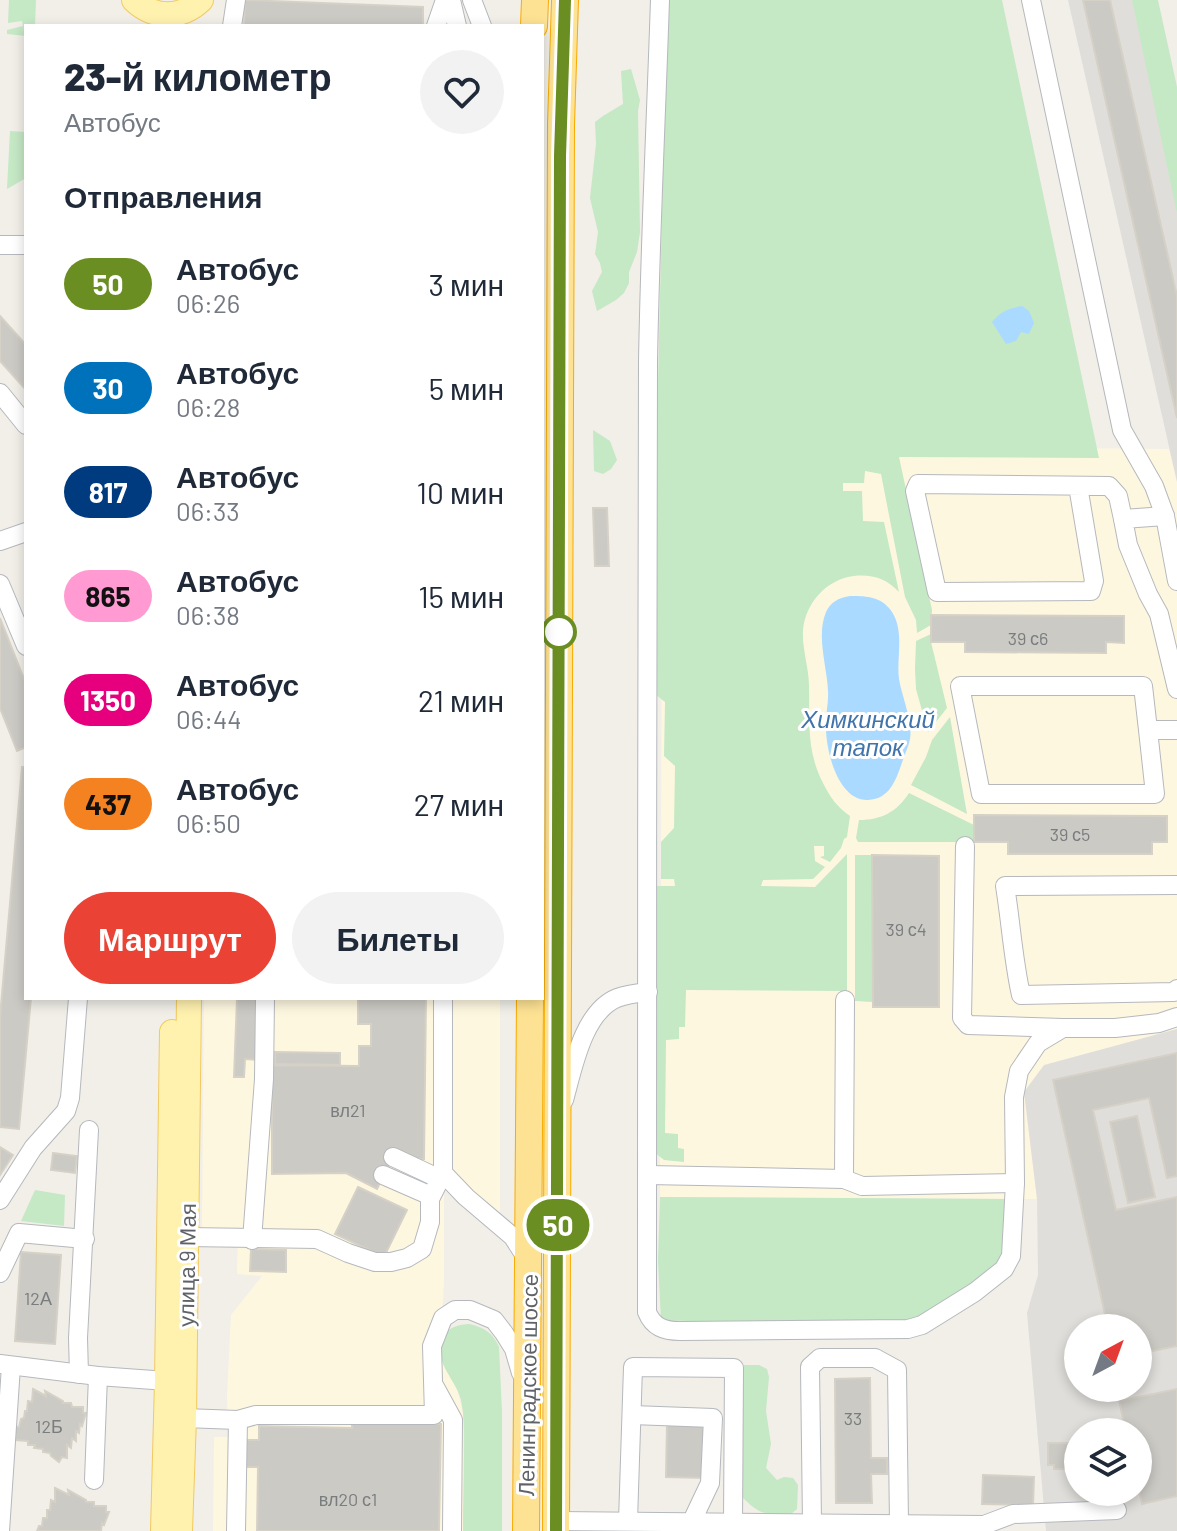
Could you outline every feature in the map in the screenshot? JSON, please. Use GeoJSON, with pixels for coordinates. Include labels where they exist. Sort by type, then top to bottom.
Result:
{"type":"FeatureCollection","features":[{"type":"Feature","properties":{"kind":"highway"},"geometry":{"type":"LineString","coordinates":[[534,24],[535,0]]}},
{"type":"Feature","properties":{"kind":"highway","name":"Ленинградское шоссе"},"geometry":{"type":"LineString","coordinates":[[557,1526],[560,140],[565,0]]}},
{"type":"Feature","properties":{"kind":"highway","name":"Ленинградское шоссе"},"geometry":{"type":"LineString","coordinates":[[526,1531],[530,1000]]}},
{"type":"Feature","properties":{"kind":"main road"},"geometry":{"type":"LineString","coordinates":[[132,0],[150,12],[168,15],[184,12],[202,0]]}},
{"type":"Feature","properties":{"kind":"main road"},"geometry":{"type":"LineString","coordinates":[[132,0],[132,24]]}},
{"type":"Feature","properties":{"kind":"main road"},"geometry":{"type":"LineString","coordinates":[[196,24],[202,0]]}},
{"type":"Feature","properties":{"kind":"main road","name":"улица 9 Мая"},"geometry":{"type":"LineString","coordinates":[[163,1531],[173,1000]]}},
{"type":"Feature","properties":{"kind":"main road","name":"улица 9 Мая"},"geometry":{"type":"LineString","coordinates":[[180,1531],[189,1000]]}},
{"type":"Feature","properties":{"kind":"street"},"geometry":{"type":"LineString","coordinates":[[232,24],[236,0]]}},
{"type":"Feature","properties":{"kind":"street"},"geometry":{"type":"LineString","coordinates":[[437,24],[445,0]]}},
{"type":"Feature","properties":{"kind":"street"},"geometry":{"type":"LineString","coordinates":[[451,0],[457,24]]}},
{"type":"Feature","properties":{"kind":"street"},"geometry":{"type":"LineString","coordinates":[[472,0],[481,24]]}},
{"type":"Feature","properties":{"kind":"street"},"geometry":{"type":"LineString","coordinates":[[660,0],[648,390],[647,1312],[650,1320],[669,1331],[908,1329],[922,1325],[975,1292],[1004,1269],[1011,1256],[1015,1183],[1014,1097],[1019,1071],[1038,1043],[1063,1028]]}},
{"type":"Feature","properties":{"kind":"street"},"geometry":{"type":"LineString","coordinates":[[1021,0],[1112,433],[1116,445],[1154,486]]}},
{"type":"Feature","properties":{"kind":"street"},"geometry":{"type":"LineString","coordinates":[[1031,0],[1122,430],[1154,486],[1165,516],[1177,581]]}},
{"type":"Feature","properties":{"kind":"street"},"geometry":{"type":"LineString","coordinates":[[0,245],[24,245]]}},
{"type":"Feature","properties":{"kind":"street"},"geometry":{"type":"LineString","coordinates":[[0,393],[24,423]]}},
{"type":"Feature","properties":{"kind":"street"},"geometry":{"type":"LineString","coordinates":[[1078,486],[1094,581],[1091,591],[937,592],[915,491],[918,484],[1109,486],[1118,496],[1128,545],[1159,614],[1177,689]]}},
{"type":"Feature","properties":{"kind":"street"},"geometry":{"type":"LineString","coordinates":[[1123,519],[1165,516]]}},
{"type":"Feature","properties":{"kind":"street"},"geometry":{"type":"LineString","coordinates":[[0,541],[24,532]]}},
{"type":"Feature","properties":{"kind":"street"},"geometry":{"type":"LineString","coordinates":[[0,584],[24,641]]}},
{"type":"Feature","properties":{"kind":"street"},"geometry":{"type":"LineString","coordinates":[[960,686],[1143,686],[1148,730],[1155,794],[981,794],[960,686]]}},
{"type":"Feature","properties":{"kind":"street"},"geometry":{"type":"LineString","coordinates":[[1148,730],[1177,730]]}},
{"type":"Feature","properties":{"kind":"street"},"geometry":{"type":"LineString","coordinates":[[965,846],[962,1018],[968,1025],[1115,1028],[1159,1023],[1177,1017]]}},
{"type":"Feature","properties":{"kind":"street"},"geometry":{"type":"LineString","coordinates":[[1177,885],[1005,886],[1013,961],[1021,995],[1174,992],[1177,989]]}},
{"type":"Feature","properties":{"kind":"street"},"geometry":{"type":"LineString","coordinates":[[558,1118],[583,1039],[594,1017],[617,998],[648,992]]}},
{"type":"Feature","properties":{"kind":"street"},"geometry":{"type":"LineString","coordinates":[[0,1200],[33,1148],[66,1111],[70,1098],[78,1000]]}},
{"type":"Feature","properties":{"kind":"street"},"geometry":{"type":"LineString","coordinates":[[252,1240],[264,1079],[265,1000]]}},
{"type":"Feature","properties":{"kind":"street"},"geometry":{"type":"LineString","coordinates":[[443,1000],[448,1173],[466,1197],[513,1237],[529,1261]]}},
{"type":"Feature","properties":{"kind":"street"},"geometry":{"type":"LineString","coordinates":[[844,1179],[845,1000]]}},
{"type":"Feature","properties":{"kind":"street"},"geometry":{"type":"LineString","coordinates":[[79,1374],[78,1338],[89,1130]]}},
{"type":"Feature","properties":{"kind":"street"},"geometry":{"type":"LineString","coordinates":[[393,1157],[448,1173]]}},
{"type":"Feature","properties":{"kind":"street"},"geometry":{"type":"LineString","coordinates":[[186,1237],[317,1239],[375,1262],[399,1260],[422,1249],[430,1222],[431,1196],[448,1173]]}},
{"type":"Feature","properties":{"kind":"street"},"geometry":{"type":"LineString","coordinates":[[383,1175],[431,1196]]}},
{"type":"Feature","properties":{"kind":"street"},"geometry":{"type":"LineString","coordinates":[[648,1175],[844,1179],[862,1186],[1015,1183]]}},
{"type":"Feature","properties":{"kind":"street"},"geometry":{"type":"LineString","coordinates":[[0,1273],[19,1233],[85,1239]]}},
{"type":"Feature","properties":{"kind":"street"},"geometry":{"type":"LineString","coordinates":[[184,1418],[238,1420],[256,1415],[285,1421],[408,1419],[434,1415],[432,1346],[443,1318],[455,1310],[470,1310],[494,1320],[514,1349],[528,1394]]}},
{"type":"Feature","properties":{"kind":"street"},"geometry":{"type":"LineString","coordinates":[[812,1523],[810,1367],[820,1358],[875,1358],[897,1370],[899,1524]]}},
{"type":"Feature","properties":{"kind":"street"},"geometry":{"type":"LineString","coordinates":[[0,1531],[6,1365],[167,1381]]}},
{"type":"Feature","properties":{"kind":"street"},"geometry":{"type":"LineString","coordinates":[[628,1521],[633,1367],[734,1368],[733,1522]]}},
{"type":"Feature","properties":{"kind":"street"},"geometry":{"type":"LineString","coordinates":[[94,1480],[98,1376]]}},
{"type":"Feature","properties":{"kind":"street"},"geometry":{"type":"LineString","coordinates":[[432,1382],[453,1420],[452,1531]]}},
{"type":"Feature","properties":{"kind":"street"},"geometry":{"type":"LineString","coordinates":[[632,1415],[713,1418],[710,1483],[692,1521]]}},
{"type":"Feature","properties":{"kind":"street"},"geometry":{"type":"LineString","coordinates":[[236,1531],[238,1420]]}},
{"type":"Feature","properties":{"kind":"street"},"geometry":{"type":"LineString","coordinates":[[557,1526],[628,1521],[984,1525],[1013,1514],[1117,1510]]}},
{"type":"Feature","properties":{"kind":"shaded area"},"geometry":{"type":"Polygon","coordinates":[[[1068,0],[1141,0],[1177,164],[1177,482],[1068,0]]]}},
{"type":"Feature","properties":{"kind":"shaded area"},"geometry":{"type":"Polygon","coordinates":[[[774,446],[1169,449],[1177,482],[1177,1029],[1126,1043],[1024,1092],[1037,1199],[660,1197],[662,563],[774,446]]]}},
{"type":"Feature","properties":{"kind":"shaded area"},"geometry":{"type":"Polygon","coordinates":[[[204,1000],[500,1000],[500,1212],[489,1226],[444,1190],[440,1353],[457,1387],[463,1414],[463,1531],[213,1531],[214,1437],[228,1437],[231,1315],[262,1276],[237,1274],[238,1230],[202,1228],[204,1000]]]}},
{"type":"Feature","properties":{"kind":"shaded area"},"geometry":{"type":"Polygon","coordinates":[[[1177,1029],[1177,1531],[1046,1531],[1027,1313],[1038,1275],[1037,1199],[1024,1092],[1044,1065],[1177,1029]]]}},
{"type":"Feature","properties":{"kind":"green space"},"geometry":{"type":"Polygon","coordinates":[[[9,0],[36,0],[35,24],[24,24],[24,36],[7,34],[7,30],[23,26],[22,21],[8,23],[9,0]]]}},
{"type":"Feature","properties":{"kind":"green space"},"geometry":{"type":"Polygon","coordinates":[[[667,0],[1002,0],[1099,458],[899,457],[932,610],[931,625],[917,633],[916,620],[905,597],[881,474],[865,471],[864,483],[843,483],[843,491],[862,491],[863,521],[884,522],[899,592],[878,578],[844,578],[819,594],[808,611],[803,638],[809,679],[811,747],[818,771],[831,797],[850,816],[847,837],[830,862],[820,857],[824,856],[824,846],[814,846],[815,861],[825,867],[813,879],[763,880],[761,886],[815,887],[847,854],[847,991],[686,990],[685,1027],[679,1027],[679,1039],[666,1040],[665,1133],[678,1134],[678,1148],[684,1149],[684,1162],[664,1160],[654,1152],[654,886],[675,886],[674,879],[661,879],[661,842],[674,828],[675,766],[664,756],[665,702],[655,694],[654,553],[667,0]]]}},
{"type":"Feature","properties":{"kind":"green space"},"geometry":{"type":"Polygon","coordinates":[[[1132,0],[1158,0],[1177,87],[1177,213],[1132,0]]]}},
{"type":"Feature","properties":{"kind":"green space"},"geometry":{"type":"Polygon","coordinates":[[[631,69],[640,100],[640,232],[624,293],[597,311],[592,291],[602,272],[595,254],[598,232],[590,198],[596,144],[595,122],[623,104],[621,71],[631,69]]]}},
{"type":"Feature","properties":{"kind":"green space"},"geometry":{"type":"Polygon","coordinates":[[[10,131],[24,132],[24,179],[7,189],[10,131]]]}},
{"type":"Feature","properties":{"kind":"green space"},"geometry":{"type":"Polygon","coordinates":[[[593,430],[610,441],[617,460],[603,474],[594,471],[593,430]]]}},
{"type":"Feature","properties":{"kind":"green space"},"geometry":{"type":"Polygon","coordinates":[[[931,634],[947,708],[928,732],[916,689],[915,669],[916,641],[931,634]]]}},
{"type":"Feature","properties":{"kind":"green space"},"geometry":{"type":"Polygon","coordinates":[[[950,717],[967,814],[911,785],[932,740],[950,717]]]}},
{"type":"Feature","properties":{"kind":"green space"},"geometry":{"type":"Polygon","coordinates":[[[909,793],[974,825],[974,842],[858,842],[859,820],[888,814],[909,793]]]}},
{"type":"Feature","properties":{"kind":"green space"},"geometry":{"type":"Polygon","coordinates":[[[855,855],[872,855],[873,1002],[855,1001],[855,855]]]}},
{"type":"Feature","properties":{"kind":"green space"},"geometry":{"type":"Polygon","coordinates":[[[35,1190],[65,1195],[64,1226],[21,1221],[35,1190]]]}},
{"type":"Feature","properties":{"kind":"green space"},"geometry":{"type":"Polygon","coordinates":[[[660,1197],[1015,1199],[1004,1269],[908,1329],[661,1320],[658,1261],[660,1197]]]}},
{"type":"Feature","properties":{"kind":"green space"},"geometry":{"type":"Polygon","coordinates":[[[469,1324],[487,1331],[499,1347],[502,1531],[463,1531],[462,1407],[440,1351],[448,1331],[455,1326],[469,1324]]]}},
{"type":"Feature","properties":{"kind":"green space"},"geometry":{"type":"Polygon","coordinates":[[[740,1365],[759,1365],[767,1369],[766,1411],[771,1444],[766,1468],[777,1480],[793,1478],[798,1485],[797,1509],[791,1514],[761,1512],[738,1493],[740,1365]]]}},
{"type":"Feature","properties":{"kind":"water"},"geometry":{"type":"Polygon","coordinates":[[[1022,306],[1029,311],[1034,323],[1029,334],[1021,332],[1016,341],[1006,344],[992,322],[1005,311],[1022,306]]]}},
{"type":"Feature","properties":{"kind":"water","name":"Химкинский тапок"},"geometry":{"type":"Polygon","coordinates":[[[850,596],[876,599],[885,604],[894,616],[899,633],[899,679],[911,732],[892,785],[883,796],[868,800],[858,798],[842,784],[831,761],[827,738],[828,696],[823,621],[833,603],[850,596]]]}},
{"type":"Feature","properties":{"kind":"building"},"geometry":{"type":"Polygon","coordinates":[[[245,0],[423,7],[423,24],[244,24],[245,0]]]}},
{"type":"Feature","properties":{"kind":"building"},"geometry":{"type":"Polygon","coordinates":[[[1083,0],[1110,0],[1177,296],[1177,418],[1083,0]]]}},
{"type":"Feature","properties":{"kind":"building"},"geometry":{"type":"Polygon","coordinates":[[[0,316],[24,343],[24,388],[0,361],[0,316]]]}},
{"type":"Feature","properties":{"kind":"building"},"geometry":{"type":"Polygon","coordinates":[[[593,508],[607,508],[609,566],[595,566],[593,508]]]}},
{"type":"Feature","properties":{"kind":"building"},"geometry":{"type":"Polygon","coordinates":[[[931,615],[1124,616],[1124,643],[1106,642],[1106,653],[965,652],[965,642],[931,642],[931,615]]]}},
{"type":"Feature","properties":{"kind":"building"},"geometry":{"type":"Polygon","coordinates":[[[0,618],[24,679],[24,748],[17,751],[0,708],[0,618]]]}},
{"type":"Feature","properties":{"kind":"building"},"geometry":{"type":"Polygon","coordinates":[[[24,767],[24,1000],[31,1000],[19,1129],[0,1127],[0,1017],[24,767]]]}},
{"type":"Feature","properties":{"kind":"building"},"geometry":{"type":"Polygon","coordinates":[[[974,815],[1167,816],[1167,842],[1152,842],[1152,854],[1008,854],[1008,842],[974,842],[974,815]]]}},
{"type":"Feature","properties":{"kind":"building"},"geometry":{"type":"Polygon","coordinates":[[[872,855],[939,856],[939,1007],[873,1007],[872,855]]]}},
{"type":"Feature","properties":{"kind":"building"},"geometry":{"type":"Polygon","coordinates":[[[237,1000],[262,1000],[259,1060],[245,1059],[244,1077],[234,1077],[237,1000]]]}},
{"type":"Feature","properties":{"kind":"building"},"geometry":{"type":"Polygon","coordinates":[[[358,1000],[426,1000],[424,1159],[402,1159],[394,1155],[377,1189],[346,1173],[272,1174],[272,1065],[359,1066],[359,1046],[371,1046],[371,1024],[358,1024],[358,1000]]]}},
{"type":"Feature","properties":{"kind":"building"},"geometry":{"type":"Polygon","coordinates":[[[275,1052],[340,1053],[340,1065],[275,1064],[275,1052]]]}},
{"type":"Feature","properties":{"kind":"building"},"geometry":{"type":"Polygon","coordinates":[[[1177,1053],[1177,1176],[1167,1178],[1149,1098],[1093,1110],[1116,1210],[1177,1197],[1177,1346],[1152,1351],[1152,1314],[1105,1314],[1053,1080],[1177,1053]]]}},
{"type":"Feature","properties":{"kind":"building"},"geometry":{"type":"Polygon","coordinates":[[[1137,1116],[1155,1197],[1128,1203],[1110,1122],[1137,1116]]]}},
{"type":"Feature","properties":{"kind":"building"},"geometry":{"type":"Polygon","coordinates":[[[0,1147],[13,1155],[0,1175],[0,1147]]]}},
{"type":"Feature","properties":{"kind":"building"},"geometry":{"type":"Polygon","coordinates":[[[53,1153],[77,1156],[75,1173],[51,1170],[53,1153]]]}},
{"type":"Feature","properties":{"kind":"building"},"geometry":{"type":"Polygon","coordinates":[[[358,1187],[407,1210],[384,1257],[335,1234],[358,1187]]]}},
{"type":"Feature","properties":{"kind":"building"},"geometry":{"type":"Polygon","coordinates":[[[251,1249],[286,1250],[286,1272],[250,1271],[251,1249]]]}},
{"type":"Feature","properties":{"kind":"building"},"geometry":{"type":"Polygon","coordinates":[[[21,1252],[61,1255],[55,1344],[15,1341],[21,1252]]]}},
{"type":"Feature","properties":{"kind":"building"},"geometry":{"type":"Polygon","coordinates":[[[870,1378],[871,1458],[887,1458],[887,1474],[871,1474],[872,1503],[836,1503],[835,1379],[870,1378]]]}},
{"type":"Feature","properties":{"kind":"building"},"geometry":{"type":"Polygon","coordinates":[[[33,1389],[46,1396],[45,1391],[63,1403],[71,1403],[72,1407],[83,1407],[83,1413],[86,1413],[79,1433],[76,1431],[76,1441],[72,1438],[71,1448],[67,1445],[67,1458],[62,1457],[59,1462],[43,1449],[28,1445],[28,1441],[15,1440],[16,1427],[24,1418],[28,1401],[32,1402],[33,1389]]]}},
{"type":"Feature","properties":{"kind":"building"},"geometry":{"type":"Polygon","coordinates":[[[1177,1389],[1177,1496],[1152,1502],[1152,1418],[1123,1418],[1119,1402],[1152,1402],[1152,1394],[1177,1389]]]}},
{"type":"Feature","properties":{"kind":"building"},"geometry":{"type":"Polygon","coordinates":[[[352,1422],[441,1424],[439,1531],[257,1531],[258,1467],[246,1467],[246,1440],[259,1440],[259,1426],[352,1428],[352,1422]]]}},
{"type":"Feature","properties":{"kind":"building"},"geometry":{"type":"Polygon","coordinates":[[[667,1425],[707,1426],[706,1478],[666,1477],[667,1425]]]}},
{"type":"Feature","properties":{"kind":"building"},"geometry":{"type":"Polygon","coordinates":[[[1048,1443],[1064,1443],[1064,1469],[1054,1469],[1054,1465],[1048,1465],[1048,1443]]]}},
{"type":"Feature","properties":{"kind":"building"},"geometry":{"type":"Polygon","coordinates":[[[983,1475],[1034,1477],[1033,1505],[982,1504],[983,1475]]]}},
{"type":"Feature","properties":{"kind":"building"},"geometry":{"type":"Polygon","coordinates":[[[55,1488],[69,1495],[68,1490],[86,1502],[94,1502],[94,1506],[106,1506],[106,1512],[109,1512],[101,1531],[37,1531],[42,1526],[43,1518],[47,1518],[51,1500],[55,1502],[55,1488]]]}},
{"type":"Feature","properties":{"kind":"bus line","name":"50"},"geometry":{"type":"LineString","coordinates":[[556,1531],[560,156],[565,0]]}}]}
